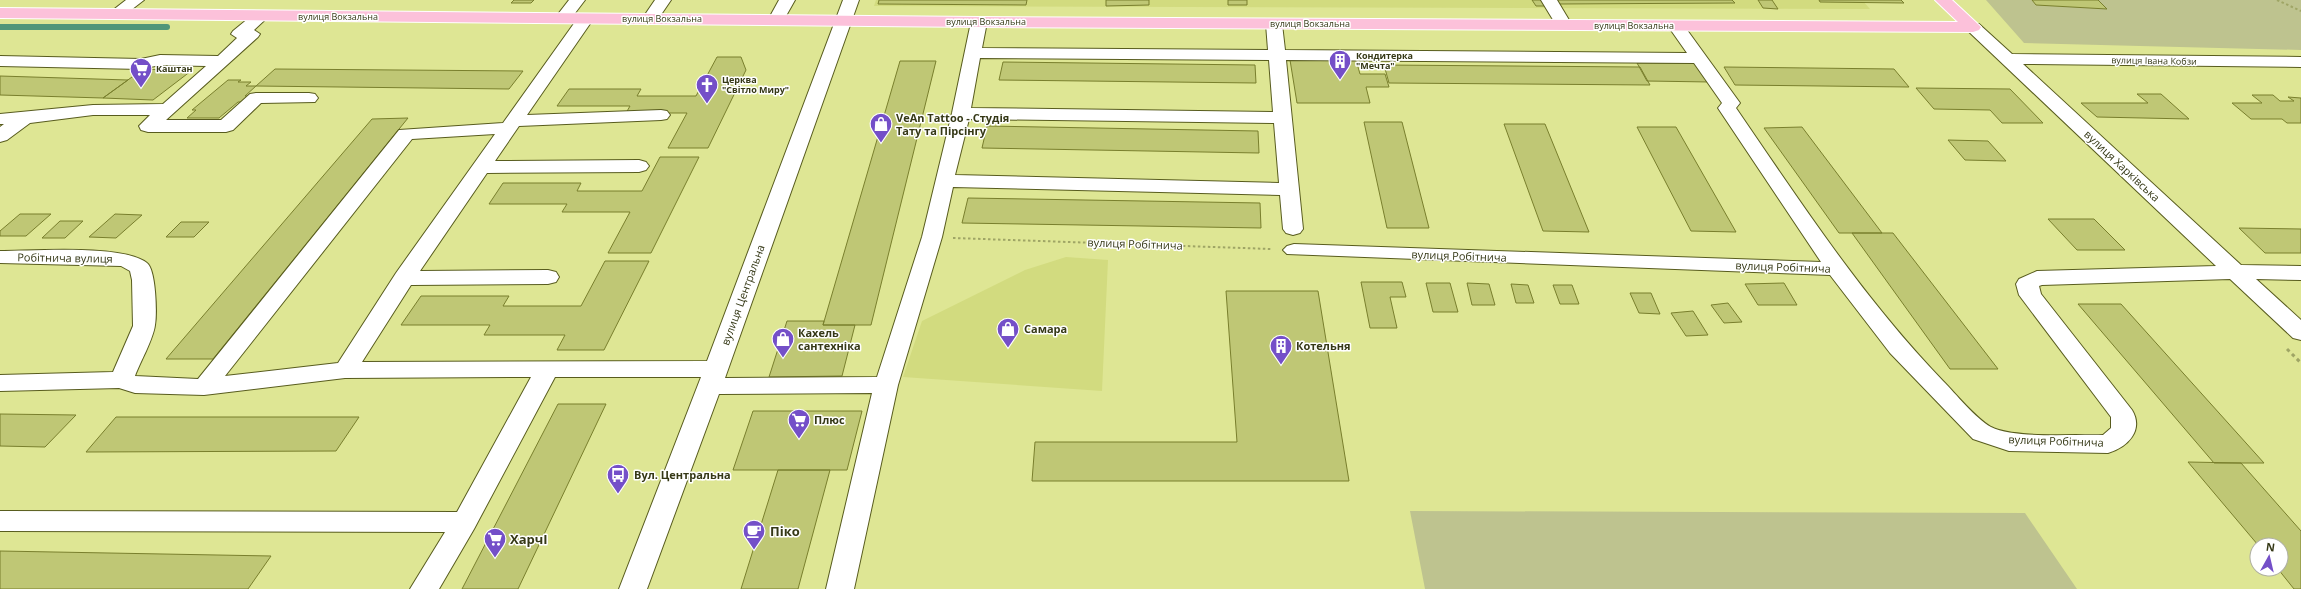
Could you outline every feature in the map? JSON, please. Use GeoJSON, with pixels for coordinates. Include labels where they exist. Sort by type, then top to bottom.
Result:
{"type":"FeatureCollection","features":[{"type":"Feature","properties":{"kind":"main road","name":"вулиця Харківська"},"geometry":{"type":"LineString","coordinates":[[1943,0],[1973,27]]}},
{"type":"Feature","properties":{"kind":"main road","name":"вулиця Вокзальна"},"geometry":{"type":"LineString","coordinates":[[0,13],[979,22],[1973,27]]}},
{"type":"Feature","properties":{"kind":"street"},"geometry":{"type":"LineString","coordinates":[[116,14],[136,0]]}},
{"type":"Feature","properties":{"kind":"street"},"geometry":{"type":"LineString","coordinates":[[563,18],[577,0]]}},
{"type":"Feature","properties":{"kind":"street"},"geometry":{"type":"LineString","coordinates":[[650,19],[663,0]]}},
{"type":"Feature","properties":{"kind":"street"},"geometry":{"type":"LineString","coordinates":[[776,20],[787,0]]}},
{"type":"Feature","properties":{"kind":"street","name":"вулиця Центральна"},"geometry":{"type":"LineString","coordinates":[[633,589],[713,378],[842,21],[851,0]]}},
{"type":"Feature","properties":{"kind":"street"},"geometry":{"type":"LineString","coordinates":[[1549,0],[1564,25]]}},
{"type":"Feature","properties":{"kind":"street"},"geometry":{"type":"LineString","coordinates":[[261,16],[239,34],[252,34],[148,126],[226,126],[256,98],[309,98]]}},
{"type":"Feature","properties":{"kind":"street"},"geometry":{"type":"LineString","coordinates":[[345,370],[404,278],[484,167],[511,125],[586,18]]}},
{"type":"Feature","properties":{"kind":"street"},"geometry":{"type":"LineString","coordinates":[[840,589],[886,385],[932,237],[961,113],[979,22]]}},
{"type":"Feature","properties":{"kind":"street"},"geometry":{"type":"LineString","coordinates":[[1274,24],[1290,189],[1293,240]]}},
{"type":"Feature","properties":{"kind":"street"},"geometry":{"type":"LineString","coordinates":[[1676,26],[1731,103],[1727,108],[1836,269]]}},
{"type":"Feature","properties":{"kind":"street","name":"вулиця Харківська"},"geometry":{"type":"LineString","coordinates":[[1973,27],[2301,333]]}},
{"type":"Feature","properties":{"kind":"street"},"geometry":{"type":"LineString","coordinates":[[973,53],[1699,58]]}},
{"type":"Feature","properties":{"kind":"street","name":"вулиця Івана Кобзи"},"geometry":{"type":"LineString","coordinates":[[2008,59],[2301,62]]}},
{"type":"Feature","properties":{"kind":"street"},"geometry":{"type":"LineString","coordinates":[[0,61],[141,64],[160,60],[222,61]]}},
{"type":"Feature","properties":{"kind":"street"},"geometry":{"type":"LineString","coordinates":[[0,119],[25,118],[93,110],[168,109]]}},
{"type":"Feature","properties":{"kind":"street"},"geometry":{"type":"LineString","coordinates":[[961,113],[1283,118]]}},
{"type":"Feature","properties":{"kind":"street"},"geometry":{"type":"LineString","coordinates":[[204,387],[406,134],[661,115]]}},
{"type":"Feature","properties":{"kind":"street"},"geometry":{"type":"LineString","coordinates":[[0,136],[25,118]]}},
{"type":"Feature","properties":{"kind":"street"},"geometry":{"type":"LineString","coordinates":[[484,167],[639,166]]}},
{"type":"Feature","properties":{"kind":"street"},"geometry":{"type":"LineString","coordinates":[[944,181],[1290,189]]}},
{"type":"Feature","properties":{"kind":"street","name":"вулиця Робітнича"},"geometry":{"type":"LineString","coordinates":[[1293,240],[1836,269],[1898,348],[1964,417],[1982,433],[2009,442],[2108,444],[2124,431],[2123,416],[2030,295],[2027,284],[2037,278],[2235,272],[2301,273]]}},
{"type":"Feature","properties":{"kind":"street","name":"Робітнича вулиця"},"geometry":{"type":"LineString","coordinates":[[0,257],[109,258],[126,260],[140,268],[143,280],[144,326],[120,380]]}},
{"type":"Feature","properties":{"kind":"street"},"geometry":{"type":"LineString","coordinates":[[404,278],[548,277]]}},
{"type":"Feature","properties":{"kind":"street"},"geometry":{"type":"LineString","coordinates":[[424,589],[465,522],[548,368]]}},
{"type":"Feature","properties":{"kind":"street"},"geometry":{"type":"LineString","coordinates":[[0,383],[120,380],[135,385],[204,387],[345,370],[548,368],[713,378],[886,385]]}},
{"type":"Feature","properties":{"kind":"street"},"geometry":{"type":"LineString","coordinates":[[0,521],[465,522]]}},
{"type":"Feature","properties":{"kind":"path"},"geometry":{"type":"LineString","coordinates":[[2277,0],[2301,11]]}},
{"type":"Feature","properties":{"kind":"path","name":"вулиця Робітнича"},"geometry":{"type":"LineString","coordinates":[[932,237],[1293,240]]}},
{"type":"Feature","properties":{"kind":"shaded area"},"geometry":{"type":"Polygon","coordinates":[[[876,0],[1862,0],[1870,9],[874,6],[876,0]]]}},
{"type":"Feature","properties":{"kind":"shaded area"},"geometry":{"type":"Polygon","coordinates":[[[1986,0],[2301,0],[2301,50],[2024,43],[1986,0]]]}},
{"type":"Feature","properties":{"kind":"shaded area","name":"Самара"},"geometry":{"type":"Polygon","coordinates":[[[1066,257],[1108,260],[1102,391],[903,377],[922,321],[1025,270],[1066,257]]]}},
{"type":"Feature","properties":{"kind":"shaded area"},"geometry":{"type":"Polygon","coordinates":[[[1410,511],[2025,513],[2077,589],[1425,589],[1410,511]]]}},
{"type":"Feature","properties":{"kind":"building"},"geometry":{"type":"Polygon","coordinates":[[[514,0],[534,0],[531,3],[511,3],[514,0]]]}},
{"type":"Feature","properties":{"kind":"building"},"geometry":{"type":"Polygon","coordinates":[[[879,0],[1027,0],[1026,5],[878,4],[879,0]]]}},
{"type":"Feature","properties":{"kind":"building"},"geometry":{"type":"Polygon","coordinates":[[[1106,0],[1149,0],[1149,5],[1106,6],[1106,0]]]}},
{"type":"Feature","properties":{"kind":"building"},"geometry":{"type":"Polygon","coordinates":[[[1228,0],[1247,0],[1247,5],[1228,5],[1228,0]]]}},
{"type":"Feature","properties":{"kind":"building"},"geometry":{"type":"Polygon","coordinates":[[[1532,0],[1542,0],[1545,6],[1536,6],[1532,0]]]}},
{"type":"Feature","properties":{"kind":"building"},"geometry":{"type":"Polygon","coordinates":[[[1556,0],[1732,0],[1735,3],[1559,4],[1556,0]]]}},
{"type":"Feature","properties":{"kind":"building"},"geometry":{"type":"Polygon","coordinates":[[[1758,0],[1772,0],[1778,9],[1763,8],[1758,0]]]}},
{"type":"Feature","properties":{"kind":"building"},"geometry":{"type":"Polygon","coordinates":[[[1819,0],[1901,0],[1904,3],[1820,2],[1819,0]]]}},
{"type":"Feature","properties":{"kind":"building"},"geometry":{"type":"Polygon","coordinates":[[[2032,0],[2098,0],[2107,9],[2036,5],[2032,0]]]}},
{"type":"Feature","properties":{"kind":"building"},"geometry":{"type":"Polygon","coordinates":[[[717,57],[741,57],[746,70],[708,148],[668,148],[687,113],[626,113],[630,106],[557,106],[569,89],[641,89],[637,96],[696,96],[717,57]]]}},
{"type":"Feature","properties":{"kind":"building","name":"Кондитерка \"Мечта\""},"geometry":{"type":"Polygon","coordinates":[[[1290,60],[1356,60],[1360,74],[1385,74],[1389,87],[1366,87],[1370,103],[1297,103],[1290,60]]]}},
{"type":"Feature","properties":{"kind":"building"},"geometry":{"type":"Polygon","coordinates":[[[900,61],[936,61],[871,325],[823,325],[900,61]]]}},
{"type":"Feature","properties":{"kind":"building"},"geometry":{"type":"Polygon","coordinates":[[[1003,62],[1255,65],[1256,83],[999,80],[1003,62]]]}},
{"type":"Feature","properties":{"kind":"building"},"geometry":{"type":"Polygon","coordinates":[[[1637,63],[1698,63],[1710,82],[1647,81],[1637,63]]]}},
{"type":"Feature","properties":{"kind":"building"},"geometry":{"type":"Polygon","coordinates":[[[1384,65],[1640,67],[1650,85],[1389,83],[1384,65]]]}},
{"type":"Feature","properties":{"kind":"building"},"geometry":{"type":"Polygon","coordinates":[[[1724,67],[1894,69],[1909,87],[1735,85],[1724,67]]]}},
{"type":"Feature","properties":{"kind":"building","name":"Каштан"},"geometry":{"type":"Polygon","coordinates":[[[143,69],[191,71],[153,100],[103,98],[143,69]]]}},
{"type":"Feature","properties":{"kind":"building"},"geometry":{"type":"Polygon","coordinates":[[[275,69],[523,71],[509,89],[256,86],[275,69]]]}},
{"type":"Feature","properties":{"kind":"building"},"geometry":{"type":"Polygon","coordinates":[[[0,76],[128,80],[103,98],[0,95],[0,76]]]}},
{"type":"Feature","properties":{"kind":"building"},"geometry":{"type":"Polygon","coordinates":[[[228,80],[251,82],[246,86],[256,86],[245,96],[250,96],[243,102],[238,102],[219,118],[187,118],[196,110],[192,110],[228,80]]]}},
{"type":"Feature","properties":{"kind":"building"},"geometry":{"type":"Polygon","coordinates":[[[1916,88],[2010,89],[2043,123],[2002,123],[1990,110],[1934,109],[1916,88]]]}},
{"type":"Feature","properties":{"kind":"building"},"geometry":{"type":"Polygon","coordinates":[[[2137,94],[2161,94],[2189,119],[2097,117],[2081,103],[2148,103],[2137,94]]]}},
{"type":"Feature","properties":{"kind":"building"},"geometry":{"type":"Polygon","coordinates":[[[2252,95],[2273,95],[2280,101],[2294,101],[2288,97],[2301,98],[2301,123],[2287,123],[2282,119],[2251,119],[2232,103],[2262,103],[2252,95]]]}},
{"type":"Feature","properties":{"kind":"building"},"geometry":{"type":"Polygon","coordinates":[[[408,118],[213,359],[166,359],[372,119],[408,118]]]}},
{"type":"Feature","properties":{"kind":"building"},"geometry":{"type":"Polygon","coordinates":[[[1364,122],[1402,122],[1429,228],[1387,228],[1364,122]]]}},
{"type":"Feature","properties":{"kind":"building"},"geometry":{"type":"Polygon","coordinates":[[[1504,124],[1545,124],[1589,232],[1543,231],[1504,124]]]}},
{"type":"Feature","properties":{"kind":"building"},"geometry":{"type":"Polygon","coordinates":[[[987,126],[1258,131],[1259,153],[982,148],[987,126]]]}},
{"type":"Feature","properties":{"kind":"building"},"geometry":{"type":"Polygon","coordinates":[[[1637,127],[1676,127],[1736,232],[1691,231],[1637,127]]]}},
{"type":"Feature","properties":{"kind":"building"},"geometry":{"type":"Polygon","coordinates":[[[1802,127],[1882,233],[1839,233],[1764,128],[1802,127]]]}},
{"type":"Feature","properties":{"kind":"building"},"geometry":{"type":"Polygon","coordinates":[[[1948,140],[1988,141],[2006,161],[1965,160],[1948,140]]]}},
{"type":"Feature","properties":{"kind":"building"},"geometry":{"type":"Polygon","coordinates":[[[660,157],[699,157],[651,253],[608,253],[630,212],[562,212],[567,204],[489,204],[503,183],[581,183],[577,191],[642,191],[660,157]]]}},
{"type":"Feature","properties":{"kind":"building"},"geometry":{"type":"Polygon","coordinates":[[[968,198],[1260,203],[1261,228],[962,223],[968,198]]]}},
{"type":"Feature","properties":{"kind":"building"},"geometry":{"type":"Polygon","coordinates":[[[20,214],[51,214],[26,236],[0,236],[0,231],[20,214]]]}},
{"type":"Feature","properties":{"kind":"building"},"geometry":{"type":"Polygon","coordinates":[[[115,214],[142,215],[116,238],[89,237],[115,214]]]}},
{"type":"Feature","properties":{"kind":"building"},"geometry":{"type":"Polygon","coordinates":[[[2048,219],[2094,219],[2125,250],[2077,250],[2048,219]]]}},
{"type":"Feature","properties":{"kind":"building"},"geometry":{"type":"Polygon","coordinates":[[[60,221],[83,221],[65,238],[42,238],[60,221]]]}},
{"type":"Feature","properties":{"kind":"building"},"geometry":{"type":"Polygon","coordinates":[[[181,222],[209,222],[194,237],[166,237],[181,222]]]}},
{"type":"Feature","properties":{"kind":"building"},"geometry":{"type":"Polygon","coordinates":[[[2239,228],[2301,229],[2301,253],[2265,253],[2239,228]]]}},
{"type":"Feature","properties":{"kind":"building"},"geometry":{"type":"Polygon","coordinates":[[[1852,233],[1893,233],[1998,369],[1950,369],[1852,233]]]}},
{"type":"Feature","properties":{"kind":"building"},"geometry":{"type":"Polygon","coordinates":[[[605,261],[649,261],[604,350],[557,350],[565,335],[484,335],[490,325],[401,325],[421,296],[509,296],[503,306],[581,306],[605,261]]]}},
{"type":"Feature","properties":{"kind":"building"},"geometry":{"type":"Polygon","coordinates":[[[1361,282],[1402,282],[1406,297],[1390,297],[1397,328],[1370,328],[1361,282]]]}},
{"type":"Feature","properties":{"kind":"building"},"geometry":{"type":"Polygon","coordinates":[[[1426,283],[1450,283],[1458,312],[1433,312],[1426,283]]]}},
{"type":"Feature","properties":{"kind":"building"},"geometry":{"type":"Polygon","coordinates":[[[1467,283],[1489,284],[1495,305],[1472,305],[1467,283]]]}},
{"type":"Feature","properties":{"kind":"building"},"geometry":{"type":"Polygon","coordinates":[[[1784,283],[1797,305],[1758,305],[1745,284],[1784,283]]]}},
{"type":"Feature","properties":{"kind":"building"},"geometry":{"type":"Polygon","coordinates":[[[1511,284],[1528,285],[1534,303],[1516,303],[1511,284]]]}},
{"type":"Feature","properties":{"kind":"building"},"geometry":{"type":"Polygon","coordinates":[[[1553,285],[1572,285],[1579,304],[1560,304],[1553,285]]]}},
{"type":"Feature","properties":{"kind":"building","name":"Котельня"},"geometry":{"type":"Polygon","coordinates":[[[1226,291],[1318,291],[1349,481],[1032,481],[1035,442],[1237,442],[1226,291]]]}},
{"type":"Feature","properties":{"kind":"building"},"geometry":{"type":"Polygon","coordinates":[[[1630,293],[1651,293],[1660,314],[1639,313],[1630,293]]]}},
{"type":"Feature","properties":{"kind":"building"},"geometry":{"type":"Polygon","coordinates":[[[1728,303],[1742,322],[1724,323],[1711,305],[1728,303]]]}},
{"type":"Feature","properties":{"kind":"building"},"geometry":{"type":"Polygon","coordinates":[[[2078,304],[2121,304],[2264,463],[2214,463],[2078,304]]]}},
{"type":"Feature","properties":{"kind":"building"},"geometry":{"type":"Polygon","coordinates":[[[1693,311],[1708,335],[1686,336],[1671,313],[1693,311]]]}},
{"type":"Feature","properties":{"kind":"building"},"geometry":{"type":"Polygon","coordinates":[[[787,321],[824,321],[823,325],[855,325],[842,376],[769,377],[787,321]]]}},
{"type":"Feature","properties":{"kind":"building"},"geometry":{"type":"Polygon","coordinates":[[[558,404],[606,404],[518,589],[462,589],[558,404]]]}},
{"type":"Feature","properties":{"kind":"building","name":"Плюс"},"geometry":{"type":"Polygon","coordinates":[[[753,411],[862,411],[847,470],[733,470],[753,411]]]}},
{"type":"Feature","properties":{"kind":"building"},"geometry":{"type":"Polygon","coordinates":[[[0,414],[76,415],[45,447],[0,446],[0,414]]]}},
{"type":"Feature","properties":{"kind":"building"},"geometry":{"type":"Polygon","coordinates":[[[116,417],[359,417],[336,451],[86,452],[116,417]]]}},
{"type":"Feature","properties":{"kind":"building"},"geometry":{"type":"Polygon","coordinates":[[[2188,462],[2241,463],[2301,531],[2301,589],[2294,589],[2284,577],[2289,577],[2289,537],[2251,537],[2188,462]]]}},
{"type":"Feature","properties":{"kind":"building"},"geometry":{"type":"Polygon","coordinates":[[[778,470],[830,470],[798,589],[741,589],[778,470]]]}},
{"type":"Feature","properties":{"kind":"building"},"geometry":{"type":"Polygon","coordinates":[[[0,551],[271,556],[248,589],[0,589],[0,551]]]}},
{"type":"Feature","properties":{"kind":"waterway"},"geometry":{"type":"LineString","coordinates":[[0,27],[167,27]]}},
{"type":"Feature","properties":{"kind":"place","name":"Кондитерка \"Мечта\""},"geometry":{"type":"Point","coordinates":[1340,80]}},
{"type":"Feature","properties":{"kind":"place","name":"Каштан"},"geometry":{"type":"Point","coordinates":[141,88]}},
{"type":"Feature","properties":{"kind":"place","name":"Церква \"Світло Миру\""},"geometry":{"type":"Point","coordinates":[707,104]}},
{"type":"Feature","properties":{"kind":"place","name":"VeAn Tattoo - Студія Тату та Пірсінгу"},"geometry":{"type":"Point","coordinates":[881,144]}},
{"type":"Feature","properties":{"kind":"place","name":"Самара"},"geometry":{"type":"Point","coordinates":[1008,348]}},
{"type":"Feature","properties":{"kind":"place","name":"Кахель сантехніка"},"geometry":{"type":"Point","coordinates":[783,358]}},
{"type":"Feature","properties":{"kind":"place","name":"Котельня"},"geometry":{"type":"Point","coordinates":[1281,366]}},
{"type":"Feature","properties":{"kind":"place","name":"Плюс"},"geometry":{"type":"Point","coordinates":[799,440]}},
{"type":"Feature","properties":{"kind":"place","name":"Вул. Центральна"},"geometry":{"type":"Point","coordinates":[618,494]}},
{"type":"Feature","properties":{"kind":"place","name":"Піко"},"geometry":{"type":"Point","coordinates":[754,550]}},
{"type":"Feature","properties":{"kind":"place","name":"ХарчI"},"geometry":{"type":"Point","coordinates":[495,558]}}]}
